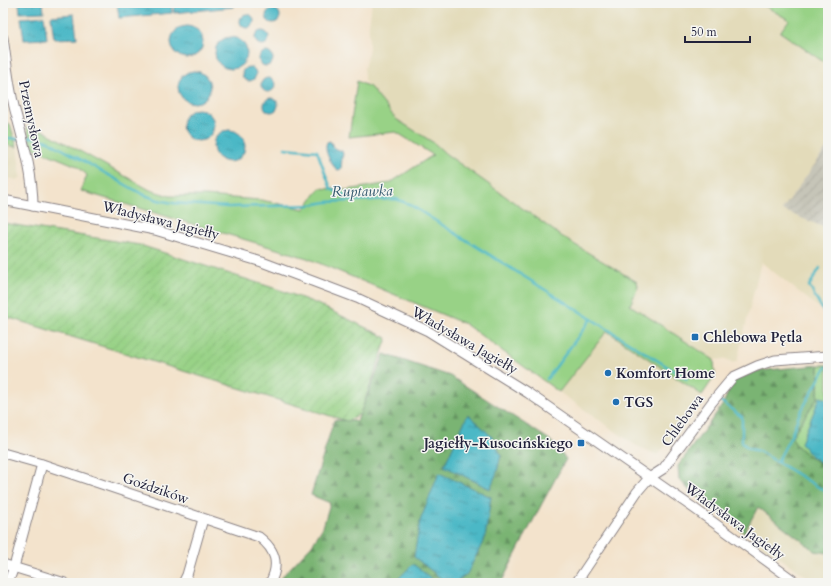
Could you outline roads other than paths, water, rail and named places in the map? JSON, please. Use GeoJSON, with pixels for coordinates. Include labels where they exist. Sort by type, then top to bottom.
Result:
{"type":"FeatureCollection","features":[{"type":"Feature","properties":{"kind":"street","name":"Przemysłowa"},"geometry":{"type":"LineString","coordinates":[[3,38],[16,114],[22,133],[33,192],[33,206]]}},
{"type":"Feature","properties":{"kind":"street","name":"Władysława Jagiełły"},"geometry":{"type":"LineString","coordinates":[[3,200],[155,230],[262,262],[357,298],[428,331],[528,393],[797,583]]}},
{"type":"Feature","properties":{"kind":"street","name":"Chlebowa"},"geometry":{"type":"LineString","coordinates":[[576,583],[637,492],[649,478],[664,469],[712,402],[733,377],[775,360],[828,356]]}},
{"type":"Feature","properties":{"kind":"street","name":"Goździków"},"geometry":{"type":"LineString","coordinates":[[3,453],[42,464],[259,537],[267,543],[272,550],[276,561],[275,574],[270,583]]}},
{"type":"Feature","properties":{"kind":"street"},"geometry":{"type":"LineString","coordinates":[[8,583],[14,567],[42,464]]}},
{"type":"Feature","properties":{"kind":"street"},"geometry":{"type":"LineString","coordinates":[[184,583],[203,519]]}},
{"type":"Feature","properties":{"kind":"street"},"geometry":{"type":"LineString","coordinates":[[3,564],[65,583]]}},
{"type":"Feature","properties":{"kind":"water"},"geometry":{"type":"Polygon","coordinates":[[[19,3],[43,3],[44,12],[20,13],[19,3]]]}},
{"type":"Feature","properties":{"kind":"water"},"geometry":{"type":"Polygon","coordinates":[[[117,3],[171,3],[172,13],[119,18],[117,3]]]}},
{"type":"Feature","properties":{"kind":"water"},"geometry":{"type":"Polygon","coordinates":[[[173,3],[233,3],[233,7],[174,13],[173,3]]]}},
{"type":"Feature","properties":{"kind":"water"},"geometry":{"type":"Polygon","coordinates":[[[270,9],[276,9],[280,13],[280,19],[276,23],[270,23],[266,19],[266,13],[270,9]]]}},
{"type":"Feature","properties":{"kind":"water"},"geometry":{"type":"Polygon","coordinates":[[[74,14],[77,38],[54,39],[51,16],[74,14]]]}},
{"type":"Feature","properties":{"kind":"water"},"geometry":{"type":"Polygon","coordinates":[[[244,14],[250,14],[254,18],[254,24],[250,28],[244,28],[240,24],[240,18],[244,14]]]}},
{"type":"Feature","properties":{"kind":"water"},"geometry":{"type":"Polygon","coordinates":[[[44,16],[47,39],[24,40],[21,18],[44,16]]]}},
{"type":"Feature","properties":{"kind":"water"},"geometry":{"type":"Polygon","coordinates":[[[187,26],[196,29],[200,33],[203,42],[200,51],[196,55],[187,58],[178,55],[174,51],[171,42],[174,33],[178,29],[187,26]]]}},
{"type":"Feature","properties":{"kind":"water"},"geometry":{"type":"Polygon","coordinates":[[[259,31],[265,31],[269,35],[269,41],[265,45],[259,45],[255,41],[255,35],[259,31]]]}},
{"type":"Feature","properties":{"kind":"water"},"geometry":{"type":"Polygon","coordinates":[[[231,37],[240,40],[244,44],[247,53],[244,62],[240,66],[231,69],[222,66],[218,62],[215,53],[218,44],[222,40],[231,37]]]}},
{"type":"Feature","properties":{"kind":"water"},"geometry":{"type":"Polygon","coordinates":[[[263,52],[269,52],[273,56],[273,62],[269,66],[263,66],[259,62],[259,56],[263,52]]]}},
{"type":"Feature","properties":{"kind":"water"},"geometry":{"type":"Polygon","coordinates":[[[246,67],[252,67],[256,71],[256,77],[252,81],[246,81],[242,77],[242,71],[246,67]]]}},
{"type":"Feature","properties":{"kind":"water"},"geometry":{"type":"Polygon","coordinates":[[[194,71],[203,74],[207,78],[210,87],[207,96],[203,100],[194,103],[185,100],[181,96],[178,87],[181,78],[185,74],[194,71]]]}},
{"type":"Feature","properties":{"kind":"water"},"geometry":{"type":"Polygon","coordinates":[[[265,78],[271,78],[275,82],[275,88],[271,92],[265,92],[261,88],[261,82],[265,78]]]}},
{"type":"Feature","properties":{"kind":"water"},"geometry":{"type":"Polygon","coordinates":[[[268,98],[274,98],[278,102],[278,108],[274,112],[268,112],[264,108],[264,102],[268,98]]]}},
{"type":"Feature","properties":{"kind":"water"},"geometry":{"type":"Polygon","coordinates":[[[198,109],[207,112],[211,116],[214,125],[211,134],[207,138],[198,141],[189,138],[185,134],[182,125],[185,116],[189,112],[198,109]]]}},
{"type":"Feature","properties":{"kind":"water"},"geometry":{"type":"Polygon","coordinates":[[[229,130],[238,133],[242,137],[245,146],[242,155],[238,159],[229,162],[220,159],[216,155],[213,146],[216,137],[220,133],[229,130]]]}},
{"type":"Feature","properties":{"kind":"water"},"geometry":{"type":"Polygon","coordinates":[[[330,141],[334,148],[342,151],[343,154],[341,169],[338,170],[328,157],[326,145],[327,142],[330,141]]]}},
{"type":"Feature","properties":{"kind":"water"},"geometry":{"type":"Polygon","coordinates":[[[820,397],[828,399],[828,468],[811,456],[801,443],[820,397]]]}},
{"type":"Feature","properties":{"kind":"water"},"geometry":{"type":"Polygon","coordinates":[[[468,414],[492,437],[501,455],[497,472],[490,489],[444,466],[468,414]]]}},
{"type":"Feature","properties":{"kind":"water"},"geometry":{"type":"Polygon","coordinates":[[[439,473],[491,497],[485,538],[467,574],[454,583],[447,583],[414,557],[420,521],[439,473]]]}},
{"type":"Feature","properties":{"kind":"water"},"geometry":{"type":"Polygon","coordinates":[[[413,564],[437,583],[394,583],[413,564]]]}},
{"type":"Feature","properties":{"kind":"waterway","name":"Ruptawka"},"geometry":{"type":"LineString","coordinates":[[3,135],[8,138],[20,139]]}},
{"type":"Feature","properties":{"kind":"waterway","name":"Ruptawka"},"geometry":{"type":"LineString","coordinates":[[25,138],[33,137],[48,141],[142,194],[158,200],[173,203],[228,207],[310,205],[327,202],[396,199],[409,204],[687,379]]}},
{"type":"Feature","properties":{"kind":"waterway"},"geometry":{"type":"LineString","coordinates":[[285,148],[317,151],[331,189],[355,200]]}},
{"type":"Feature","properties":{"kind":"waterway"},"geometry":{"type":"LineString","coordinates":[[820,268],[809,286],[828,319]]}},
{"type":"Feature","properties":{"kind":"waterway"},"geometry":{"type":"LineString","coordinates":[[547,379],[591,319]]}},
{"type":"Feature","properties":{"kind":"waterway"},"geometry":{"type":"LineString","coordinates":[[777,462],[791,436],[799,415],[826,367]]}},
{"type":"Feature","properties":{"kind":"waterway","name":"Ruptawka"},"geometry":{"type":"LineString","coordinates":[[719,400],[742,417],[742,443],[750,449],[759,451],[828,493]]}},
{"type":"Feature","properties":{"kind":"place","name":"Chlebowa Pętla"},"geometry":{"type":"Point","coordinates":[695,337]}},
{"type":"Feature","properties":{"kind":"place","name":"Komfort Home"},"geometry":{"type":"Point","coordinates":[608,373]}},
{"type":"Feature","properties":{"kind":"place","name":"TGS"},"geometry":{"type":"Point","coordinates":[616,402]}},
{"type":"Feature","properties":{"kind":"place","name":"Jagiełły-Kusocińskiego"},"geometry":{"type":"Point","coordinates":[581,443]}}]}
